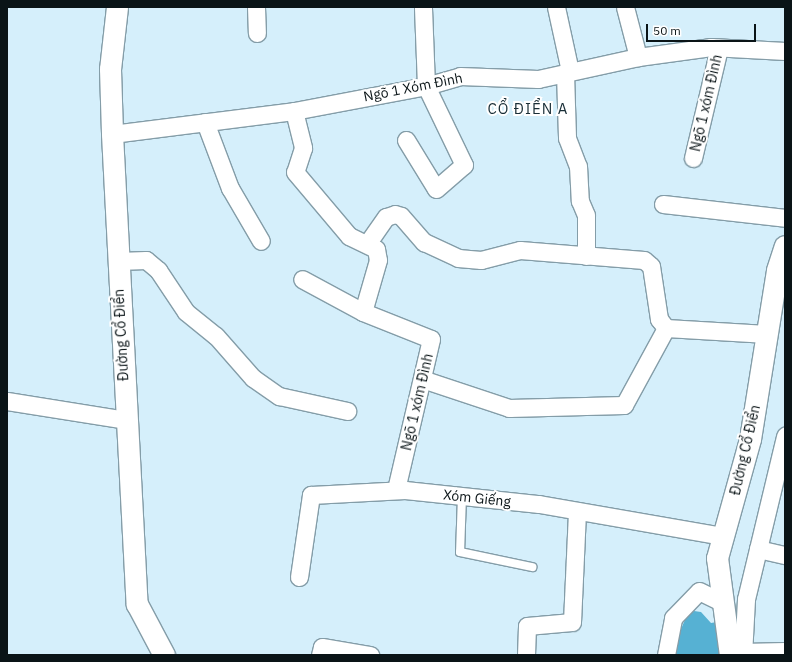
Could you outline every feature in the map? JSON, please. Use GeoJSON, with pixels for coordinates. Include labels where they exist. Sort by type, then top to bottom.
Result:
{"type":"FeatureCollection","features":[{"type":"Feature","properties":{"kind":"street","name":"Đường Cổ Điển"},"geometry":{"type":"LineString","coordinates":[[117,7],[110,69],[112,134],[125,420],[136,604],[164,655]]}},
{"type":"Feature","properties":{"kind":"street"},"geometry":{"type":"LineString","coordinates":[[256,7],[257,32]]}},
{"type":"Feature","properties":{"kind":"street","name":"Ngõ 1 xóm Đình"},"geometry":{"type":"LineString","coordinates":[[406,140],[436,189],[464,165],[426,86],[423,7]]}},
{"type":"Feature","properties":{"kind":"street"},"geometry":{"type":"LineString","coordinates":[[556,7],[567,72],[566,138],[578,166],[580,201],[586,215],[586,256]]}},
{"type":"Feature","properties":{"kind":"street"},"geometry":{"type":"LineString","coordinates":[[626,7],[638,57]]}},
{"type":"Feature","properties":{"kind":"street","name":"Ngõ 1 Xóm Đình"},"geometry":{"type":"LineString","coordinates":[[112,134],[294,111],[426,86],[460,76],[538,79],[638,57],[719,48],[785,51]]}},
{"type":"Feature","properties":{"kind":"street","name":"Ngõ 1 xóm Đình"},"geometry":{"type":"LineString","coordinates":[[693,158],[719,48]]}},
{"type":"Feature","properties":{"kind":"street"},"geometry":{"type":"LineString","coordinates":[[294,111],[303,148],[295,172],[349,236],[376,249],[378,260],[363,312]]}},
{"type":"Feature","properties":{"kind":"street"},"geometry":{"type":"LineString","coordinates":[[205,122],[230,188],[261,241]]}},
{"type":"Feature","properties":{"kind":"street"},"geometry":{"type":"LineString","coordinates":[[663,204],[785,218]]}},
{"type":"Feature","properties":{"kind":"street"},"geometry":{"type":"LineString","coordinates":[[366,244],[386,217],[395,214],[402,216],[424,242],[458,258],[481,260],[520,250],[644,260],[651,266],[659,319],[666,328],[767,334]]}},
{"type":"Feature","properties":{"kind":"street","name":"Đường Cổ Điển"},"geometry":{"type":"LineString","coordinates":[[736,652],[724,603],[717,558],[750,439],[767,334],[785,249]]}},
{"type":"Feature","properties":{"kind":"street"},"geometry":{"type":"LineString","coordinates":[[118,261],[146,260],[158,270],[186,312],[216,336],[253,378],[278,396],[347,411]]}},
{"type":"Feature","properties":{"kind":"street","name":"Ngõ 1 xóm Đình"},"geometry":{"type":"LineString","coordinates":[[302,279],[363,312],[431,340],[396,490]]}},
{"type":"Feature","properties":{"kind":"street"},"geometry":{"type":"LineString","coordinates":[[422,379],[509,408],[624,405],[666,328]]}},
{"type":"Feature","properties":{"kind":"street"},"geometry":{"type":"LineString","coordinates":[[7,401],[125,420]]}},
{"type":"Feature","properties":{"kind":"street"},"geometry":{"type":"LineString","coordinates":[[785,436],[746,599],[736,652],[785,651]]}},
{"type":"Feature","properties":{"kind":"street","name":"Xóm Giếng"},"geometry":{"type":"LineString","coordinates":[[298,577],[310,495],[396,490],[462,496],[577,511],[723,536]]}},
{"type":"Feature","properties":{"kind":"street"},"geometry":{"type":"LineString","coordinates":[[526,655],[527,626],[572,622],[577,511]]}},
{"type":"Feature","properties":{"kind":"street"},"geometry":{"type":"LineString","coordinates":[[758,549],[785,555]]}},
{"type":"Feature","properties":{"kind":"street"},"geometry":{"type":"LineString","coordinates":[[666,655],[673,618],[699,591],[724,603]]}},
{"type":"Feature","properties":{"kind":"street"},"geometry":{"type":"LineString","coordinates":[[320,655],[322,647],[370,655]]}},
{"type":"Feature","properties":{"kind":"lane"},"geometry":{"type":"LineString","coordinates":[[462,496],[460,552],[532,566]]}},
{"type":"Feature","properties":{"kind":"water"},"geometry":{"type":"Polygon","coordinates":[[[694,611],[701,612],[711,623],[717,622],[721,655],[673,655],[687,615],[694,611]]]}},
{"type":"Feature","properties":{"kind":"district","name":"CỔ ĐIỂN A"},"geometry":{"type":"Point","coordinates":[528,109]}}]}
